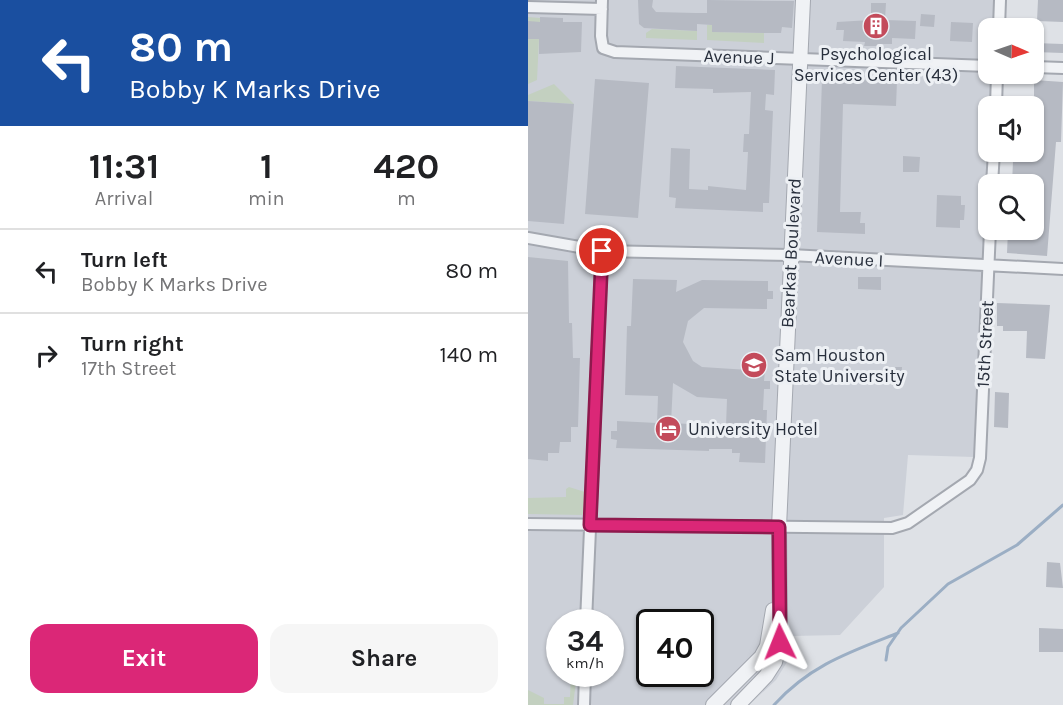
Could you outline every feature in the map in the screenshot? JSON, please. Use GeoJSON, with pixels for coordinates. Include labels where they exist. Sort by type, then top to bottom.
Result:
{"type":"FeatureCollection","features":[{"type":"Feature","properties":{"kind":"street","name":"Bearkat Boulevard"},"geometry":{"type":"LineString","coordinates":[[738,705],[766,676],[775,662],[780,642],[779,527],[803,0]]}},
{"type":"Feature","properties":{"kind":"street"},"geometry":{"type":"LineString","coordinates":[[999,18],[1000,0]]}},
{"type":"Feature","properties":{"kind":"street","name":"Avenue J"},"geometry":{"type":"LineString","coordinates":[[528,8],[602,4],[603,48],[615,52],[978,66]]}},
{"type":"Feature","properties":{"kind":"street"},"geometry":{"type":"LineString","coordinates":[[1044,67],[1063,68]]}},
{"type":"Feature","properties":{"kind":"street","name":"Avenue I"},"geometry":{"type":"LineString","coordinates":[[528,238],[602,251],[790,255],[1063,270]]}},
{"type":"Feature","properties":{"kind":"street","name":"15th Street"},"geometry":{"type":"LineString","coordinates":[[779,527],[892,528],[908,523],[970,480],[977,470],[980,458],[990,240]]}},
{"type":"Feature","properties":{"kind":"street"},"geometry":{"type":"LineString","coordinates":[[587,609],[602,251]]}},
{"type":"Feature","properties":{"kind":"street"},"geometry":{"type":"LineString","coordinates":[[528,524],[779,527]]}},
{"type":"Feature","properties":{"kind":"street","name":"Bearkat Boulevard"},"geometry":{"type":"LineString","coordinates":[[713,705],[760,657],[767,646],[778,579]]}},
{"type":"Feature","properties":{"kind":"street"},"geometry":{"type":"LineString","coordinates":[[584,705],[585,687]]}},
{"type":"Feature","properties":{"kind":"shaded area","name":"Sam Houston State University"},"geometry":{"type":"Polygon","coordinates":[[[528,0],[995,0],[994,18],[978,18],[978,84],[992,84],[991,96],[978,96],[978,162],[988,162],[987,174],[978,174],[978,240],[984,240],[974,457],[908,455],[903,515],[884,518],[884,587],[840,635],[792,636],[787,662],[776,680],[749,705],[528,705],[528,0]]]}},
{"type":"Feature","properties":{"kind":"green space"},"geometry":{"type":"Polygon","coordinates":[[[528,17],[540,18],[537,80],[528,84],[528,17]]]}},
{"type":"Feature","properties":{"kind":"green space"},"geometry":{"type":"Polygon","coordinates":[[[707,25],[712,25],[713,32],[764,33],[764,43],[707,40],[707,25]]]}},
{"type":"Feature","properties":{"kind":"green space"},"geometry":{"type":"Polygon","coordinates":[[[652,29],[697,31],[697,40],[646,38],[646,33],[652,29]]]}},
{"type":"Feature","properties":{"kind":"green space"},"geometry":{"type":"Polygon","coordinates":[[[554,84],[574,104],[528,101],[528,95],[554,84]]]}},
{"type":"Feature","properties":{"kind":"green space"},"geometry":{"type":"Polygon","coordinates":[[[569,487],[585,492],[585,510],[582,515],[528,514],[528,498],[566,497],[566,489],[569,487]]]}},
{"type":"Feature","properties":{"kind":"green space"},"geometry":{"type":"Polygon","coordinates":[[[570,687],[575,687],[573,705],[528,705],[528,690],[544,698],[544,704],[564,704],[564,697],[570,697],[570,687]]]}},
{"type":"Feature","properties":{"kind":"building"},"geometry":{"type":"Polygon","coordinates":[[[638,0],[653,0],[652,7],[656,12],[696,13],[707,13],[707,0],[794,1],[792,28],[782,27],[781,33],[765,33],[712,32],[712,25],[697,24],[697,31],[644,28],[639,24],[638,0]]]}},
{"type":"Feature","properties":{"kind":"building"},"geometry":{"type":"Polygon","coordinates":[[[1038,0],[1063,0],[1063,22],[1044,21],[1044,18],[1037,18],[1038,0]]]}},
{"type":"Feature","properties":{"kind":"building","name":"Psychological Services Center (43)"},"geometry":{"type":"Polygon","coordinates":[[[871,3],[886,3],[885,20],[916,21],[915,39],[892,38],[892,44],[878,44],[878,46],[864,46],[865,42],[843,41],[844,30],[836,30],[837,22],[871,20],[871,3]]]}},
{"type":"Feature","properties":{"kind":"building"},"geometry":{"type":"Polygon","coordinates":[[[921,14],[935,15],[934,27],[920,26],[921,14]]]}},
{"type":"Feature","properties":{"kind":"building"},"geometry":{"type":"Polygon","coordinates":[[[540,17],[563,18],[563,22],[582,22],[581,52],[539,54],[539,39],[528,39],[528,21],[540,22],[540,17]]]}},
{"type":"Feature","properties":{"kind":"building"},"geometry":{"type":"Polygon","coordinates":[[[951,22],[973,23],[972,42],[950,41],[951,22]]]}},
{"type":"Feature","properties":{"kind":"building"},"geometry":{"type":"Polygon","coordinates":[[[1044,43],[1063,44],[1063,53],[1044,52],[1044,43]]]}},
{"type":"Feature","properties":{"kind":"building"},"geometry":{"type":"Polygon","coordinates":[[[676,66],[775,70],[774,95],[766,94],[765,110],[773,111],[769,203],[763,203],[763,212],[675,208],[676,198],[669,197],[671,148],[690,149],[689,189],[708,190],[708,186],[746,190],[748,152],[743,152],[744,134],[749,134],[751,92],[713,93],[713,89],[675,88],[676,66]]]}},
{"type":"Feature","properties":{"kind":"building"},"geometry":{"type":"Polygon","coordinates":[[[595,79],[649,83],[638,218],[585,214],[595,79]]]}},
{"type":"Feature","properties":{"kind":"building"},"geometry":{"type":"Polygon","coordinates":[[[822,79],[897,81],[896,106],[843,104],[840,212],[861,212],[860,223],[865,223],[865,234],[817,232],[822,79]]]}},
{"type":"Feature","properties":{"kind":"building"},"geometry":{"type":"Polygon","coordinates":[[[1044,81],[1063,82],[1061,142],[1056,142],[1047,256],[1007,253],[1008,240],[1044,240],[1044,174],[1012,174],[1013,162],[1044,162],[1044,96],[1034,96],[1034,84],[1044,84],[1044,81]]]}},
{"type":"Feature","properties":{"kind":"building"},"geometry":{"type":"Polygon","coordinates":[[[528,101],[574,104],[564,224],[528,221],[528,101]]]}},
{"type":"Feature","properties":{"kind":"building"},"geometry":{"type":"Polygon","coordinates":[[[903,156],[920,157],[919,172],[903,172],[903,156]]]}},
{"type":"Feature","properties":{"kind":"building"},"geometry":{"type":"Polygon","coordinates":[[[937,195],[961,196],[961,205],[965,205],[964,220],[960,220],[960,228],[936,227],[937,195]]]}},
{"type":"Feature","properties":{"kind":"building"},"geometry":{"type":"Polygon","coordinates":[[[528,257],[568,261],[569,323],[572,323],[573,358],[580,358],[578,427],[571,427],[571,442],[560,442],[559,453],[548,453],[548,461],[528,459],[528,257]]]}},
{"type":"Feature","properties":{"kind":"building"},"geometry":{"type":"Polygon","coordinates":[[[858,277],[881,277],[881,290],[858,289],[858,277]]]}},
{"type":"Feature","properties":{"kind":"building"},"geometry":{"type":"Polygon","coordinates":[[[633,279],[677,280],[676,292],[702,280],[768,281],[768,291],[773,291],[773,299],[767,299],[767,309],[704,308],[688,321],[683,342],[693,361],[702,367],[765,371],[764,381],[770,381],[770,389],[764,389],[763,410],[767,410],[765,463],[739,462],[740,453],[732,453],[732,449],[709,449],[709,451],[616,448],[617,440],[611,439],[611,431],[617,431],[617,421],[657,423],[658,396],[625,395],[627,326],[631,326],[633,279]],[[673,383],[671,423],[726,426],[727,399],[697,397],[673,383]]]}},
{"type":"Feature","properties":{"kind":"building"},"geometry":{"type":"Polygon","coordinates":[[[997,303],[1050,305],[1045,359],[1026,358],[1027,331],[1003,331],[1003,326],[997,326],[997,303]]]}},
{"type":"Feature","properties":{"kind":"building"},"geometry":{"type":"Polygon","coordinates":[[[895,367],[902,367],[901,384],[894,384],[895,367]]]}},
{"type":"Feature","properties":{"kind":"building"},"geometry":{"type":"Polygon","coordinates":[[[995,392],[1009,393],[1008,428],[994,427],[995,392]]]}},
{"type":"Feature","properties":{"kind":"building"},"geometry":{"type":"Polygon","coordinates":[[[1047,562],[1060,563],[1063,588],[1046,587],[1047,562]]]}},
{"type":"Feature","properties":{"kind":"building"},"geometry":{"type":"Polygon","coordinates":[[[1039,628],[1063,629],[1063,652],[1039,652],[1039,628]]]}},
{"type":"Feature","properties":{"kind":"waterway"},"geometry":{"type":"LineString","coordinates":[[886,660],[888,647],[901,628],[948,584],[1017,545],[1063,505]]}},
{"type":"Feature","properties":{"kind":"waterway"},"geometry":{"type":"LineString","coordinates":[[774,705],[816,670],[847,654],[898,633]]}},
{"type":"Feature","properties":{"kind":"place","name":"Psychological Services Center (43)"},"geometry":{"type":"Point","coordinates":[876,26]}},
{"type":"Feature","properties":{"kind":"place","name":"Sam Houston State University"},"geometry":{"type":"Point","coordinates":[754,365]}},
{"type":"Feature","properties":{"kind":"place","name":"University Hotel"},"geometry":{"type":"Point","coordinates":[668,429]}},
{"type":"Feature","properties":{"kind":"route"},"geometry":{"type":"LineString","coordinates":[[602,251],[590,525],[779,527],[780,642]]}}]}
